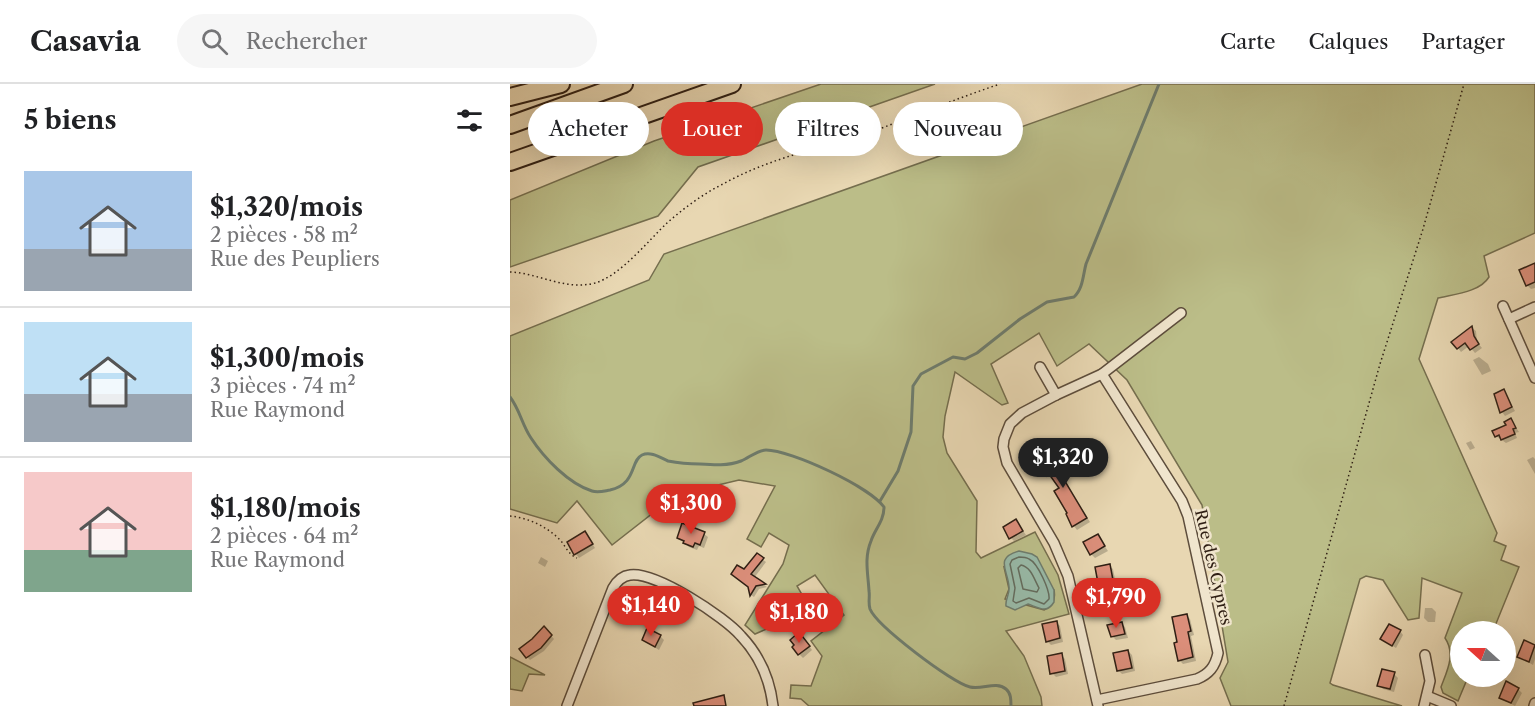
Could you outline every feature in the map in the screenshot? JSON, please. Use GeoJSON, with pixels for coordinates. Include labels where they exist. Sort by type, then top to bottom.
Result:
{"type":"FeatureCollection","features":[{"type":"Feature","properties":{"kind":"highway"},"geometry":{"type":"LineString","coordinates":[[510,97],[561,84]]}},
{"type":"Feature","properties":{"kind":"highway"},"geometry":{"type":"LineString","coordinates":[[510,124],[624,84]]}},
{"type":"Feature","properties":{"kind":"highway"},"geometry":{"type":"LineString","coordinates":[[649,113],[732,84]]}},
{"type":"Feature","properties":{"kind":"highway"},"geometry":{"type":"LineString","coordinates":[[510,162],[528,156]]}},
{"type":"Feature","properties":{"kind":"highway"},"geometry":{"type":"LineString","coordinates":[[510,167],[533,156]]}},
{"type":"Feature","properties":{"kind":"street"},"geometry":{"type":"LineString","coordinates":[[1503,306],[1535,378]]}},
{"type":"Feature","properties":{"kind":"street"},"geometry":{"type":"LineString","coordinates":[[1509,320],[1535,307]]}},
{"type":"Feature","properties":{"kind":"street"},"geometry":{"type":"LineString","coordinates":[[1098,703],[1068,576],[1054,543],[1007,463],[1003,447],[1004,439],[1006,431],[1015,418],[1056,395],[1102,374],[1181,313]]}},
{"type":"Feature","properties":{"kind":"street"},"geometry":{"type":"LineString","coordinates":[[1040,367],[1056,395]]}},
{"type":"Feature","properties":{"kind":"street","name":"Rue des Cypres"},"geometry":{"type":"LineString","coordinates":[[1098,703],[1197,679],[1213,667],[1218,654],[1188,516],[1182,501],[1102,374]]}},
{"type":"Feature","properties":{"kind":"street"},"geometry":{"type":"LineString","coordinates":[[567,706],[613,588],[620,579],[627,575],[640,576],[681,592],[718,615],[732,627],[751,647],[759,660],[773,706]]}},
{"type":"Feature","properties":{"kind":"street"},"geometry":{"type":"LineString","coordinates":[[1425,655],[1430,672],[1426,701],[1451,706]]}},
{"type":"Feature","properties":{"kind":"path"},"geometry":{"type":"LineString","coordinates":[[510,272],[574,285],[604,280],[693,202],[744,173],[803,152],[842,143],[1000,84]]}},
{"type":"Feature","properties":{"kind":"path"},"geometry":{"type":"LineString","coordinates":[[1284,706],[1380,364],[1423,229],[1464,84]]}},
{"type":"Feature","properties":{"kind":"path"},"geometry":{"type":"LineString","coordinates":[[510,516],[525,519],[546,529],[577,558]]}},
{"type":"Feature","properties":{"kind":"green space"},"geometry":{"type":"Polygon","coordinates":[[[821,84],[935,84],[881,103],[775,102],[775,140],[763,144],[763,104],[821,84]]]}},
{"type":"Feature","properties":{"kind":"green space"},"geometry":{"type":"Polygon","coordinates":[[[1142,84],[1535,84],[1535,233],[1484,256],[1489,277],[1480,286],[1466,292],[1438,298],[1419,359],[1497,533],[1494,541],[1506,546],[1501,560],[1519,567],[1497,621],[1451,621],[1462,593],[1422,578],[1419,618],[1408,620],[1383,580],[1366,576],[1360,579],[1330,683],[1402,706],[1231,706],[1220,678],[1228,662],[1202,505],[1127,380],[1089,344],[1057,366],[1039,333],[991,364],[1008,403],[1002,405],[955,372],[945,416],[943,437],[947,453],[977,501],[976,552],[981,558],[1035,532],[1058,575],[1069,614],[1006,631],[1024,656],[1041,697],[1042,706],[809,706],[801,699],[790,698],[791,685],[811,686],[822,656],[811,641],[844,615],[815,575],[797,586],[804,598],[792,608],[790,619],[755,634],[745,625],[783,564],[789,545],[769,533],[761,547],[747,539],[775,486],[739,480],[676,495],[612,545],[577,501],[557,523],[510,509],[510,336],[649,280],[664,254],[940,156],[1023,156],[1023,126],[1142,84]],[[1004,567],[1009,589],[1005,599],[1044,610],[1050,607],[1055,597],[1054,590],[1004,567]]]}},
{"type":"Feature","properties":{"kind":"green space"},"geometry":{"type":"Polygon","coordinates":[[[661,139],[661,156],[729,156],[698,167],[658,216],[510,267],[510,200],[617,156],[649,156],[649,143],[661,139]]]}},
{"type":"Feature","properties":{"kind":"green space"},"geometry":{"type":"Polygon","coordinates":[[[1450,625],[1450,650],[1445,638],[1450,625]]]}},
{"type":"Feature","properties":{"kind":"green space"},"geometry":{"type":"Polygon","coordinates":[[[1450,656],[1450,687],[1464,687],[1458,701],[1443,693],[1441,687],[1450,656]]]}},
{"type":"Feature","properties":{"kind":"green space"},"geometry":{"type":"Polygon","coordinates":[[[510,657],[545,675],[529,674],[522,691],[510,689],[510,657]]]}},
{"type":"Feature","properties":{"kind":"water"},"geometry":{"type":"Polygon","coordinates":[[[1019,551],[1037,557],[1054,590],[1054,602],[1049,608],[1043,609],[1028,604],[1015,610],[1006,606],[1009,590],[1004,565],[1007,557],[1019,551]]]}},
{"type":"Feature","properties":{"kind":"building"},"geometry":{"type":"Polygon","coordinates":[[[1535,263],[1535,282],[1526,286],[1519,270],[1535,263]]]}},
{"type":"Feature","properties":{"kind":"building"},"geometry":{"type":"Polygon","coordinates":[[[1472,326],[1479,344],[1470,350],[1465,343],[1457,349],[1451,342],[1472,326]]]}},
{"type":"Feature","properties":{"kind":"building"},"geometry":{"type":"Polygon","coordinates":[[[1504,389],[1512,407],[1500,413],[1494,394],[1504,389]]]}},
{"type":"Feature","properties":{"kind":"building"},"geometry":{"type":"Polygon","coordinates":[[[1511,418],[1516,428],[1513,429],[1515,434],[1501,440],[1499,435],[1495,437],[1492,431],[1506,425],[1504,422],[1511,418]]]}},
{"type":"Feature","properties":{"kind":"building"},"geometry":{"type":"Polygon","coordinates":[[[1059,453],[1068,467],[1060,473],[1087,518],[1072,527],[1054,491],[1059,488],[1049,474],[1047,476],[1044,472],[1042,474],[1037,467],[1059,453]]]}},
{"type":"Feature","properties":{"kind":"building"},"geometry":{"type":"Polygon","coordinates":[[[1016,519],[1023,531],[1009,539],[1003,527],[1016,519]]]}},
{"type":"Feature","properties":{"kind":"building"},"geometry":{"type":"Polygon","coordinates":[[[682,523],[705,532],[700,545],[695,543],[693,547],[677,538],[682,523]]]}},
{"type":"Feature","properties":{"kind":"building"},"geometry":{"type":"Polygon","coordinates":[[[585,531],[593,544],[574,555],[567,542],[585,531]]]}},
{"type":"Feature","properties":{"kind":"building"},"geometry":{"type":"Polygon","coordinates":[[[1098,534],[1105,546],[1090,555],[1083,542],[1098,534]]]}},
{"type":"Feature","properties":{"kind":"building"},"geometry":{"type":"Polygon","coordinates":[[[757,553],[764,558],[751,574],[766,584],[756,586],[750,596],[748,587],[731,574],[737,565],[744,569],[757,553]]]}},
{"type":"Feature","properties":{"kind":"building"},"geometry":{"type":"Polygon","coordinates":[[[1110,564],[1118,607],[1103,610],[1095,567],[1110,564]]]}},
{"type":"Feature","properties":{"kind":"building"},"geometry":{"type":"Polygon","coordinates":[[[1187,614],[1193,657],[1178,661],[1172,617],[1187,614]]]}},
{"type":"Feature","properties":{"kind":"building"},"geometry":{"type":"Polygon","coordinates":[[[1057,621],[1060,638],[1046,642],[1042,624],[1057,621]]]}},
{"type":"Feature","properties":{"kind":"building"},"geometry":{"type":"Polygon","coordinates":[[[1122,622],[1125,634],[1111,637],[1107,625],[1122,622]]]}},
{"type":"Feature","properties":{"kind":"building"},"geometry":{"type":"Polygon","coordinates":[[[1389,624],[1401,630],[1392,646],[1380,639],[1389,624]]]}},
{"type":"Feature","properties":{"kind":"building"},"geometry":{"type":"Polygon","coordinates":[[[544,626],[552,635],[541,648],[526,658],[519,649],[544,626]]]}},
{"type":"Feature","properties":{"kind":"building"},"geometry":{"type":"Polygon","coordinates":[[[647,628],[661,635],[655,647],[642,640],[647,628]]]}},
{"type":"Feature","properties":{"kind":"building"},"geometry":{"type":"Polygon","coordinates":[[[799,632],[810,646],[798,655],[790,640],[799,632]]]}},
{"type":"Feature","properties":{"kind":"building"},"geometry":{"type":"Polygon","coordinates":[[[1524,640],[1535,645],[1529,662],[1517,657],[1524,640]]]}},
{"type":"Feature","properties":{"kind":"building"},"geometry":{"type":"Polygon","coordinates":[[[1128,650],[1132,668],[1117,671],[1113,653],[1128,650]]]}},
{"type":"Feature","properties":{"kind":"building"},"geometry":{"type":"Polygon","coordinates":[[[1062,653],[1065,671],[1050,674],[1047,656],[1062,653]]]}},
{"type":"Feature","properties":{"kind":"building"},"geometry":{"type":"Polygon","coordinates":[[[1382,669],[1395,672],[1390,689],[1377,686],[1382,669]]]}},
{"type":"Feature","properties":{"kind":"building"},"geometry":{"type":"Polygon","coordinates":[[[1504,687],[1519,688],[1511,703],[1499,698],[1504,687]]]}},
{"type":"Feature","properties":{"kind":"building"},"geometry":{"type":"Polygon","coordinates":[[[724,695],[726,706],[694,706],[693,703],[724,695]]]}},
{"type":"Feature","properties":{"kind":"waterway"},"geometry":{"type":"LineString","coordinates":[[880,501],[898,471],[911,432],[913,386],[921,374],[953,357],[965,359],[977,353],[1020,319],[1047,302],[1074,297],[1077,294],[1086,264],[1159,84]]}},
{"type":"Feature","properties":{"kind":"waterway"},"geometry":{"type":"LineString","coordinates":[[510,397],[536,446],[566,476],[583,488],[592,491],[610,490],[625,483],[638,458],[645,454],[652,454],[668,461],[721,465],[741,461],[766,450],[793,456],[847,480],[884,507],[883,517],[868,553],[870,609],[886,628],[948,676],[970,687],[998,686],[1006,689],[1010,695],[1011,706]]}}]}
